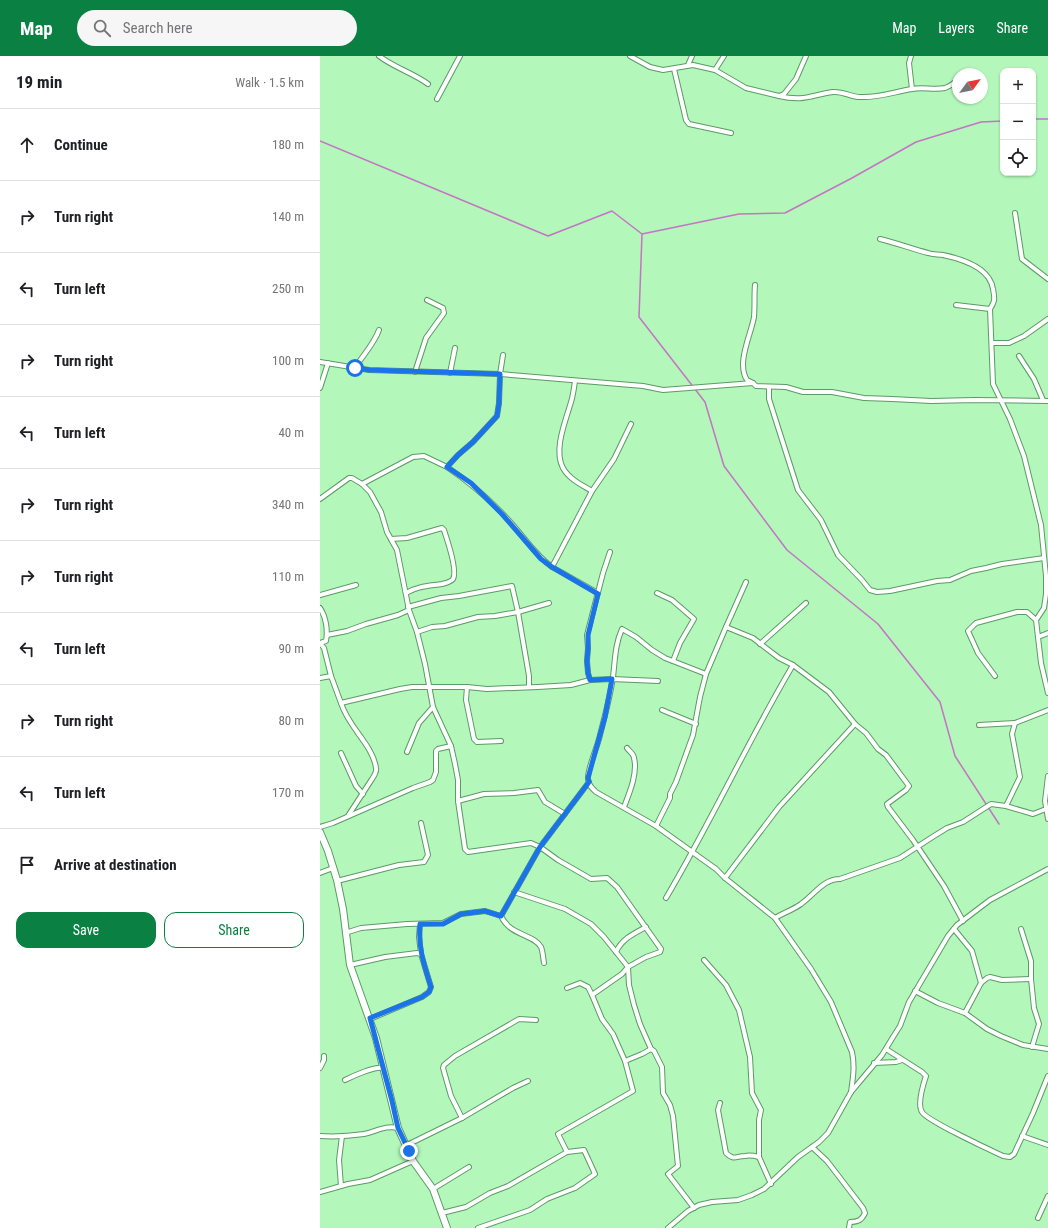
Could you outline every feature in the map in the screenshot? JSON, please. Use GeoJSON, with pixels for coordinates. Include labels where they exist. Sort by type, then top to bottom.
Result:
{"type":"FeatureCollection","features":[{"type":"Feature","properties":{"kind":"street"},"geometry":{"type":"LineString","coordinates":[[379,56],[389,63],[420,78],[428,84]]}},
{"type":"Feature","properties":{"kind":"street"},"geometry":{"type":"LineString","coordinates":[[437,99],[460,56]]}},
{"type":"Feature","properties":{"kind":"street"},"geometry":{"type":"LineString","coordinates":[[630,56],[650,67],[663,70],[688,65],[715,70],[746,88],[792,99],[809,98],[834,92],[841,92],[858,98],[874,97],[912,89],[943,88],[952,85]]}},
{"type":"Feature","properties":{"kind":"street"},"geometry":{"type":"LineString","coordinates":[[688,65],[692,56]]}},
{"type":"Feature","properties":{"kind":"street"},"geometry":{"type":"LineString","coordinates":[[715,70],[724,56]]}},
{"type":"Feature","properties":{"kind":"street"},"geometry":{"type":"LineString","coordinates":[[779,96],[784,94],[796,79],[806,56]]}},
{"type":"Feature","properties":{"kind":"street"},"geometry":{"type":"LineString","coordinates":[[911,56],[909,63],[912,89]]}},
{"type":"Feature","properties":{"kind":"street"},"geometry":{"type":"LineString","coordinates":[[674,69],[686,120],[689,124],[731,133]]}},
{"type":"Feature","properties":{"kind":"street"},"geometry":{"type":"LineString","coordinates":[[1015,213],[1022,259],[1048,279]]}},
{"type":"Feature","properties":{"kind":"street"},"geometry":{"type":"LineString","coordinates":[[880,239],[928,254],[944,256],[962,261],[983,271],[990,279],[993,287],[995,301],[990,310],[993,384],[1010,419],[1024,456],[1038,508],[1043,542],[1046,576],[1045,604],[1036,620],[1043,673],[1048,693]]}},
{"type":"Feature","properties":{"kind":"street"},"geometry":{"type":"LineString","coordinates":[[755,285],[754,315],[745,351],[743,370],[744,376],[756,386],[786,387],[803,392],[832,392],[864,398],[931,401],[1048,401]]}},
{"type":"Feature","properties":{"kind":"street"},"geometry":{"type":"LineString","coordinates":[[415,372],[426,338],[444,313],[443,308],[427,300]]}},
{"type":"Feature","properties":{"kind":"street"},"geometry":{"type":"LineString","coordinates":[[956,305],[990,310]]}},
{"type":"Feature","properties":{"kind":"street"},"geometry":{"type":"LineString","coordinates":[[992,343],[1009,343],[1024,336],[1048,319]]}},
{"type":"Feature","properties":{"kind":"street"},"geometry":{"type":"LineString","coordinates":[[355,368],[365,352],[375,341],[379,330]]}},
{"type":"Feature","properties":{"kind":"street"},"geometry":{"type":"LineString","coordinates":[[450,373],[455,348]]}},
{"type":"Feature","properties":{"kind":"street"},"geometry":{"type":"LineString","coordinates":[[447,467],[497,416],[503,355]]}},
{"type":"Feature","properties":{"kind":"street"},"geometry":{"type":"LineString","coordinates":[[1019,356],[1034,379],[1043,400]]}},
{"type":"Feature","properties":{"kind":"street"},"geometry":{"type":"LineString","coordinates":[[320,362],[370,370],[500,374],[643,386],[663,390],[753,383]]}},
{"type":"Feature","properties":{"kind":"street"},"geometry":{"type":"LineString","coordinates":[[320,388],[328,363]]}},
{"type":"Feature","properties":{"kind":"street"},"geometry":{"type":"LineString","coordinates":[[575,381],[571,402],[564,423],[560,446],[560,459],[562,467],[565,471],[575,481],[592,491]]}},
{"type":"Feature","properties":{"kind":"street"},"geometry":{"type":"LineString","coordinates":[[768,387],[769,399],[798,490],[821,520],[838,555],[870,590],[877,592],[890,592],[924,583],[950,580],[971,571],[991,566],[1044,558]]}},
{"type":"Feature","properties":{"kind":"street"},"geometry":{"type":"LineString","coordinates":[[552,567],[592,491],[614,459],[632,424]]}},
{"type":"Feature","properties":{"kind":"street"},"geometry":{"type":"LineString","coordinates":[[362,484],[413,457],[424,456],[447,467],[471,483],[518,530],[541,559],[598,594]]}},
{"type":"Feature","properties":{"kind":"street"},"geometry":{"type":"LineString","coordinates":[[320,499],[349,478],[352,478],[362,484],[370,492],[381,512],[387,532],[396,550],[408,608],[417,632],[427,674],[433,707],[451,746],[458,780],[458,801],[466,849],[468,852],[531,843],[540,847],[558,860],[591,879],[607,878],[617,887],[661,949],[660,952],[628,967],[622,974],[592,995]]}},
{"type":"Feature","properties":{"kind":"street"},"geometry":{"type":"LineString","coordinates":[[391,539],[407,538],[442,528],[444,530],[453,564],[455,575],[454,578],[450,582],[414,588],[406,593]]}},
{"type":"Feature","properties":{"kind":"street"},"geometry":{"type":"LineString","coordinates":[[1043,542],[1048,541]]}},
{"type":"Feature","properties":{"kind":"street"},"geometry":{"type":"LineString","coordinates":[[590,680],[587,661],[588,635],[603,573],[610,552]]}},
{"type":"Feature","properties":{"kind":"street"},"geometry":{"type":"LineString","coordinates":[[656,826],[670,798],[670,794],[676,782],[693,735],[706,674],[746,582]]}},
{"type":"Feature","properties":{"kind":"street"},"geometry":{"type":"LineString","coordinates":[[320,595],[356,585]]}},
{"type":"Feature","properties":{"kind":"street"},"geometry":{"type":"LineString","coordinates":[[327,635],[347,631],[398,615],[408,608],[441,598],[512,586],[529,676],[529,687]]}},
{"type":"Feature","properties":{"kind":"street"},"geometry":{"type":"LineString","coordinates":[[657,593],[672,600],[694,619],[680,643],[673,660]]}},
{"type":"Feature","properties":{"kind":"street"},"geometry":{"type":"LineString","coordinates":[[417,632],[432,627],[445,626],[478,617],[518,612],[549,603]]}},
{"type":"Feature","properties":{"kind":"street"},"geometry":{"type":"LineString","coordinates":[[760,644],[806,603]]}},
{"type":"Feature","properties":{"kind":"street"},"geometry":{"type":"LineString","coordinates":[[320,608],[324,616],[327,635],[326,641],[320,642],[324,648],[331,676],[344,713],[371,754],[376,768],[375,774],[348,817]]}},
{"type":"Feature","properties":{"kind":"street"},"geometry":{"type":"LineString","coordinates":[[995,676],[978,653],[968,631],[976,623],[1017,612],[1027,612],[1036,620]]}},
{"type":"Feature","properties":{"kind":"street"},"geometry":{"type":"LineString","coordinates":[[726,627],[753,638],[779,658],[793,665],[829,692],[855,724],[866,733],[878,749],[886,755],[909,786],[887,804],[888,807],[918,847],[944,886],[963,921]]}},
{"type":"Feature","properties":{"kind":"street"},"geometry":{"type":"LineString","coordinates":[[706,674],[652,650],[636,637],[622,629],[617,642],[605,717],[588,778],[590,786],[596,792],[656,826],[716,869],[775,918],[832,1002],[854,1059],[851,1092]]}},
{"type":"Feature","properties":{"kind":"street"},"geometry":{"type":"LineString","coordinates":[[1038,637],[1048,633]]}},
{"type":"Feature","properties":{"kind":"street"},"geometry":{"type":"LineString","coordinates":[[666,898],[693,853],[747,747],[793,665]]}},
{"type":"Feature","properties":{"kind":"street"},"geometry":{"type":"LineString","coordinates":[[1043,673],[1048,671]]}},
{"type":"Feature","properties":{"kind":"street"},"geometry":{"type":"LineString","coordinates":[[320,678],[331,676]]}},
{"type":"Feature","properties":{"kind":"street"},"geometry":{"type":"LineString","coordinates":[[341,703],[400,689],[429,687],[529,687],[571,685],[590,680],[612,679],[658,681]]}},
{"type":"Feature","properties":{"kind":"street"},"geometry":{"type":"LineString","coordinates":[[466,687],[466,700],[474,739],[477,742],[501,741]]}},
{"type":"Feature","properties":{"kind":"street"},"geometry":{"type":"LineString","coordinates":[[407,752],[419,723],[433,707]]}},
{"type":"Feature","properties":{"kind":"street"},"geometry":{"type":"LineString","coordinates":[[662,710],[696,724]]}},
{"type":"Feature","properties":{"kind":"street"},"geometry":{"type":"LineString","coordinates":[[979,725],[1014,723],[1048,710]]}},
{"type":"Feature","properties":{"kind":"street"},"geometry":{"type":"LineString","coordinates":[[1006,806],[1020,777],[1012,734],[1014,723]]}},
{"type":"Feature","properties":{"kind":"street"},"geometry":{"type":"LineString","coordinates":[[725,878],[779,807],[855,724]]}},
{"type":"Feature","properties":{"kind":"street"},"geometry":{"type":"LineString","coordinates":[[320,827],[348,817],[434,780],[436,772],[436,751],[438,749],[451,746]]}},
{"type":"Feature","properties":{"kind":"street"},"geometry":{"type":"LineString","coordinates":[[624,807],[632,784],[635,765],[634,756],[627,748]]}},
{"type":"Feature","properties":{"kind":"street"},"geometry":{"type":"LineString","coordinates":[[341,753],[356,786],[363,794]]}},
{"type":"Feature","properties":{"kind":"street"},"geometry":{"type":"LineString","coordinates":[[1048,776],[1045,794],[1048,820]]}},
{"type":"Feature","properties":{"kind":"street"},"geometry":{"type":"LineString","coordinates":[[501,916],[540,847],[589,782]]}},
{"type":"Feature","properties":{"kind":"street"},"geometry":{"type":"LineString","coordinates":[[458,801],[484,794],[514,793],[538,790],[545,802],[564,814]]}},
{"type":"Feature","properties":{"kind":"street"},"geometry":{"type":"LineString","coordinates":[[775,918],[800,904],[827,881],[900,858],[940,832],[963,822],[991,804],[1006,806],[1033,814],[1046,809]]}},
{"type":"Feature","properties":{"kind":"street"},"geometry":{"type":"LineString","coordinates":[[336,881],[399,865],[424,862],[428,855],[420,823]]}},
{"type":"Feature","properties":{"kind":"street"},"geometry":{"type":"LineString","coordinates":[[320,832],[333,868],[343,909],[350,965],[370,1018],[398,1128],[413,1161],[433,1189],[447,1228]]}},
{"type":"Feature","properties":{"kind":"street"},"geometry":{"type":"LineString","coordinates":[[320,873],[333,868]]}},
{"type":"Feature","properties":{"kind":"street"},"geometry":{"type":"LineString","coordinates":[[668,1228],[676,1220],[694,1208],[712,1202],[738,1200],[764,1189],[771,1184],[798,1156],[819,1142],[828,1133],[851,1092],[886,1049],[900,1026],[909,1002],[948,936],[963,921],[990,900],[1047,870]]}},
{"type":"Feature","properties":{"kind":"street"},"geometry":{"type":"LineString","coordinates":[[514,892],[565,909],[592,924],[628,967],[629,984],[634,1005],[640,1024],[662,1067],[663,1093],[670,1105],[673,1116],[678,1166],[668,1174],[694,1208]]}},
{"type":"Feature","properties":{"kind":"street"},"geometry":{"type":"LineString","coordinates":[[345,933],[361,928],[407,924],[443,924],[461,914],[485,911],[501,916],[507,927],[537,942],[542,951],[544,963]]}},
{"type":"Feature","properties":{"kind":"street"},"geometry":{"type":"LineString","coordinates":[[370,1018],[422,997],[429,992],[431,987],[421,954],[419,937],[420,924]]}},
{"type":"Feature","properties":{"kind":"street"},"geometry":{"type":"LineString","coordinates":[[616,952],[620,944],[625,939],[646,927]]}},
{"type":"Feature","properties":{"kind":"street"},"geometry":{"type":"LineString","coordinates":[[954,929],[972,951],[982,983]]}},
{"type":"Feature","properties":{"kind":"street"},"geometry":{"type":"LineString","coordinates":[[1022,929],[1032,961],[1031,979],[1034,1008],[1039,1024],[1032,1047]]}},
{"type":"Feature","properties":{"kind":"street"},"geometry":{"type":"LineString","coordinates":[[350,965],[385,957],[417,953],[421,954]]}},
{"type":"Feature","properties":{"kind":"street"},"geometry":{"type":"LineString","coordinates":[[704,960],[726,985],[739,1010],[750,1057],[752,1093],[761,1110],[759,1120],[759,1157],[771,1184]]}},
{"type":"Feature","properties":{"kind":"street"},"geometry":{"type":"LineString","coordinates":[[965,1013],[982,983],[987,978],[990,977],[1002,980],[1031,979]]}},
{"type":"Feature","properties":{"kind":"street"},"geometry":{"type":"LineString","coordinates":[[567,1152],[558,1134],[632,1091],[625,1060],[612,1034],[602,1019],[588,987],[580,984],[568,988]]}},
{"type":"Feature","properties":{"kind":"street"},"geometry":{"type":"LineString","coordinates":[[916,991],[938,1003],[965,1013],[1001,1036],[1032,1047],[1048,1049]]}},
{"type":"Feature","properties":{"kind":"street"},"geometry":{"type":"LineString","coordinates":[[462,1118],[451,1096],[443,1068],[444,1065],[455,1056],[519,1020],[536,1020]]}},
{"type":"Feature","properties":{"kind":"street"},"geometry":{"type":"LineString","coordinates":[[625,1060],[642,1054],[651,1048]]}},
{"type":"Feature","properties":{"kind":"street"},"geometry":{"type":"LineString","coordinates":[[886,1049],[926,1076],[921,1097],[921,1109],[923,1114],[1003,1156],[1013,1156],[1034,1113],[1048,1076]]}},
{"type":"Feature","properties":{"kind":"street"},"geometry":{"type":"LineString","coordinates":[[320,1068],[324,1060],[324,1056]]}},
{"type":"Feature","properties":{"kind":"street"},"geometry":{"type":"LineString","coordinates":[[874,1063],[896,1062],[902,1060]]}},
{"type":"Feature","properties":{"kind":"street"},"geometry":{"type":"LineString","coordinates":[[345,1080],[378,1067],[383,1068]]}},
{"type":"Feature","properties":{"kind":"street"},"geometry":{"type":"LineString","coordinates":[[406,1145],[462,1118],[513,1088],[528,1082]]}},
{"type":"Feature","properties":{"kind":"street"},"geometry":{"type":"LineString","coordinates":[[720,1103],[718,1110],[726,1153],[730,1157],[734,1158],[745,1156],[759,1157]]}},
{"type":"Feature","properties":{"kind":"street"},"geometry":{"type":"LineString","coordinates":[[320,1134],[342,1136],[366,1133],[391,1127],[398,1128]]}},
{"type":"Feature","properties":{"kind":"street"},"geometry":{"type":"LineString","coordinates":[[341,1186],[339,1160],[342,1136]]}},
{"type":"Feature","properties":{"kind":"street"},"geometry":{"type":"LineString","coordinates":[[1022,1136],[1048,1145]]}},
{"type":"Feature","properties":{"kind":"street"},"geometry":{"type":"LineString","coordinates":[[812,1147],[827,1161],[862,1208],[864,1213],[862,1218],[858,1222],[850,1222],[849,1228]]}},
{"type":"Feature","properties":{"kind":"street"},"geometry":{"type":"LineString","coordinates":[[442,1213],[466,1207],[508,1186],[567,1152],[584,1150],[595,1174],[575,1188],[547,1199],[530,1210],[478,1228]]}},
{"type":"Feature","properties":{"kind":"street"},"geometry":{"type":"LineString","coordinates":[[320,1192],[370,1180],[413,1161]]}},
{"type":"Feature","properties":{"kind":"street"},"geometry":{"type":"LineString","coordinates":[[433,1189],[469,1167]]}},
{"type":"Feature","properties":{"kind":"street"},"geometry":{"type":"LineString","coordinates":[[1038,1218],[1048,1196]]}},
{"type":"Feature","properties":{"kind":"waterway"},"geometry":{"type":"LineString","coordinates":[[1036,119],[1048,119]]}},
{"type":"Feature","properties":{"kind":"waterway"},"geometry":{"type":"LineString","coordinates":[[320,141],[548,236],[612,211],[642,234],[739,214],[785,213],[916,142],[981,122],[1000,121]]}},
{"type":"Feature","properties":{"kind":"waterway"},"geometry":{"type":"LineString","coordinates":[[642,234],[639,317],[705,402],[724,466],[787,550],[878,624],[940,702],[955,756],[999,824]]}},
{"type":"Feature","properties":{"kind":"route"},"geometry":{"type":"LineString","coordinates":[[355,368],[370,370],[500,374],[497,416],[447,467],[471,483],[518,530],[541,559],[598,594],[595,610],[590,621],[588,635],[588,673],[590,680],[612,679],[605,717],[590,767],[588,778],[589,782],[540,847],[501,916],[495,916],[485,911],[461,914],[443,924],[420,924],[419,937],[421,954],[431,987],[429,992],[422,997],[370,1018],[398,1128],[409,1151]]}}]}
